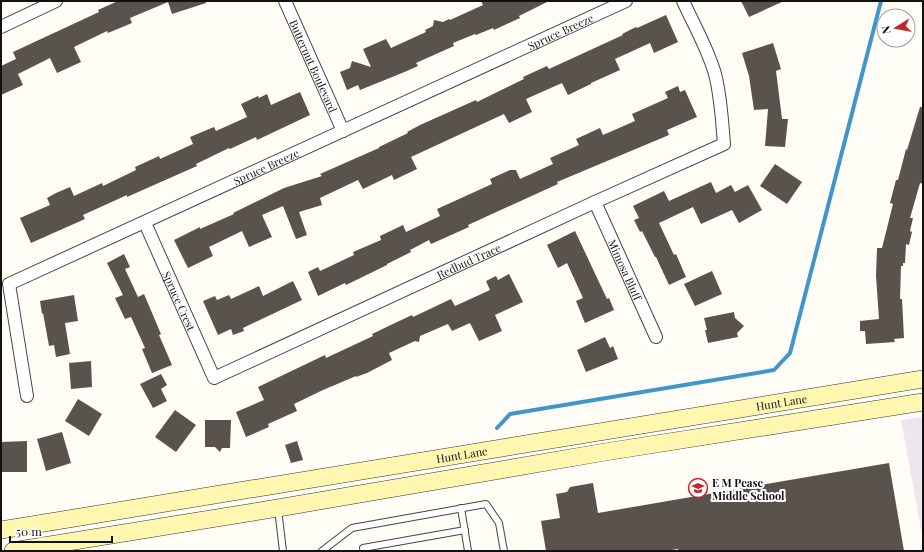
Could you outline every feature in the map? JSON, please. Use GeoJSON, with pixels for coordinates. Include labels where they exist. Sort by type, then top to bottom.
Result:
{"type":"FeatureCollection","features":[{"type":"Feature","properties":{"kind":"main road","name":"Hunt Lane"},"geometry":{"type":"LineString","coordinates":[[1,530],[923,378]]}},
{"type":"Feature","properties":{"kind":"main road","name":"Hunt Lane"},"geometry":{"type":"LineString","coordinates":[[13,551],[278,508],[605,452],[923,402]]}},
{"type":"Feature","properties":{"kind":"main road"},"geometry":{"type":"LineString","coordinates":[[602,430],[605,452]]}},
{"type":"Feature","properties":{"kind":"main road"},"geometry":{"type":"LineString","coordinates":[[275,486],[278,508]]}},
{"type":"Feature","properties":{"kind":"street"},"geometry":{"type":"LineString","coordinates":[[1,27],[56,1]]}},
{"type":"Feature","properties":{"kind":"street","name":"Butternut Boulevard"},"geometry":{"type":"LineString","coordinates":[[285,1],[343,131]]}},
{"type":"Feature","properties":{"kind":"street","name":"Spruce Breeze"},"geometry":{"type":"LineString","coordinates":[[27,396],[9,284],[145,223],[626,1]]}},
{"type":"Feature","properties":{"kind":"street","name":"Redbud Trace"},"geometry":{"type":"LineString","coordinates":[[214,378],[724,144],[719,94],[715,75],[709,58],[683,1]]}},
{"type":"Feature","properties":{"kind":"street","name":"Mimosa Bluff"},"geometry":{"type":"LineString","coordinates":[[595,202],[656,337]]}},
{"type":"Feature","properties":{"kind":"street","name":"Spruce Crest"},"geometry":{"type":"LineString","coordinates":[[145,223],[214,378]]}},
{"type":"Feature","properties":{"kind":"lane"},"geometry":{"type":"LineString","coordinates":[[322,551],[352,528],[486,504],[499,523],[504,551]]}},
{"type":"Feature","properties":{"kind":"lane"},"geometry":{"type":"LineString","coordinates":[[278,508],[283,551]]}},
{"type":"Feature","properties":{"kind":"lane"},"geometry":{"type":"LineString","coordinates":[[461,508],[468,551]]}},
{"type":"Feature","properties":{"kind":"lane"},"geometry":{"type":"LineString","coordinates":[[364,551],[363,548],[465,530]]}},
{"type":"Feature","properties":{"kind":"shaded area"},"geometry":{"type":"Polygon","coordinates":[[[923,417],[923,540],[901,420],[923,417]]]}},
{"type":"Feature","properties":{"kind":"building"},"geometry":{"type":"Polygon","coordinates":[[[118,1],[205,1],[206,3],[172,14],[168,2],[130,18],[132,23],[108,33],[107,31],[74,47],[81,62],[57,73],[50,58],[18,74],[23,85],[1,95],[1,66],[16,59],[13,52],[99,12],[98,10],[118,1]]]}},
{"type":"Feature","properties":{"kind":"building"},"geometry":{"type":"Polygon","coordinates":[[[481,1],[549,1],[519,16],[520,18],[494,30],[493,28],[453,43],[454,46],[416,63],[418,66],[407,71],[360,90],[358,85],[347,90],[340,72],[350,68],[352,61],[371,67],[363,49],[386,39],[391,48],[426,32],[425,30],[433,26],[434,20],[443,22],[449,19],[450,20],[483,5],[481,1]]]}},
{"type":"Feature","properties":{"kind":"building"},"geometry":{"type":"Polygon","coordinates":[[[741,1],[784,1],[749,17],[741,1]]]}},
{"type":"Feature","properties":{"kind":"building"},"geometry":{"type":"Polygon","coordinates":[[[666,15],[678,42],[654,53],[650,43],[615,59],[620,70],[568,95],[562,83],[526,99],[532,112],[509,123],[504,114],[411,157],[417,169],[394,180],[392,175],[363,189],[358,180],[320,198],[322,205],[299,212],[307,235],[296,239],[283,206],[262,215],[272,237],[249,247],[242,231],[209,247],[213,256],[188,268],[174,240],[200,227],[200,229],[234,214],[233,213],[284,188],[322,176],[320,174],[379,148],[420,125],[476,100],[477,102],[524,79],[523,77],[547,66],[549,69],[623,35],[622,34],[636,27],[637,28],[666,15]]]}},
{"type":"Feature","properties":{"kind":"building"},"geometry":{"type":"Polygon","coordinates":[[[773,43],[781,69],[776,71],[782,119],[788,119],[785,147],[765,146],[768,109],[754,110],[749,76],[742,53],[773,43]]]}},
{"type":"Feature","properties":{"kind":"building"},"geometry":{"type":"Polygon","coordinates":[[[678,86],[680,92],[685,90],[697,117],[667,130],[669,135],[557,182],[558,184],[468,225],[469,227],[431,244],[429,240],[387,265],[346,285],[345,283],[318,296],[308,272],[318,267],[320,271],[354,255],[353,252],[381,240],[380,236],[403,225],[406,232],[440,216],[437,209],[492,184],[490,179],[510,170],[516,170],[520,179],[553,164],[550,158],[579,145],[576,139],[600,128],[603,135],[635,121],[632,114],[668,98],[665,92],[678,86]]]}},
{"type":"Feature","properties":{"kind":"building"},"geometry":{"type":"Polygon","coordinates":[[[300,92],[310,115],[257,140],[256,137],[230,149],[229,148],[196,164],[197,166],[83,215],[85,219],[31,243],[20,218],[50,205],[47,198],[70,187],[74,196],[102,183],[103,186],[136,170],[135,167],[159,156],[160,159],[193,144],[190,137],[214,127],[216,131],[247,117],[241,104],[258,96],[259,98],[267,94],[271,105],[300,92]]]}},
{"type":"Feature","properties":{"kind":"building"},"geometry":{"type":"Polygon","coordinates":[[[920,107],[923,107],[923,184],[920,183],[910,218],[913,218],[910,231],[912,232],[909,245],[906,244],[905,263],[901,266],[900,299],[902,299],[904,338],[894,339],[895,342],[866,344],[865,331],[860,331],[860,321],[879,319],[876,276],[877,248],[882,248],[893,204],[890,203],[896,180],[898,180],[906,149],[907,150],[920,107]]]}},
{"type":"Feature","properties":{"kind":"building"},"geometry":{"type":"Polygon","coordinates":[[[775,164],[802,182],[787,204],[760,186],[775,164]]]}},
{"type":"Feature","properties":{"kind":"building"},"geometry":{"type":"Polygon","coordinates":[[[711,182],[716,193],[731,185],[735,192],[748,185],[762,210],[739,223],[732,210],[701,224],[693,207],[659,223],[674,255],[676,254],[686,277],[669,285],[642,231],[640,232],[634,220],[639,218],[633,206],[664,191],[669,201],[711,182]]]}},
{"type":"Feature","properties":{"kind":"building"},"geometry":{"type":"Polygon","coordinates":[[[575,231],[607,299],[609,298],[614,310],[585,323],[576,301],[583,298],[567,263],[558,268],[547,245],[575,231]]]}},
{"type":"Feature","properties":{"kind":"building"},"geometry":{"type":"Polygon","coordinates":[[[124,254],[130,267],[125,269],[138,297],[144,294],[172,365],[152,373],[142,349],[145,348],[131,317],[125,319],[115,298],[123,295],[107,263],[124,254]]]}},
{"type":"Feature","properties":{"kind":"building"},"geometry":{"type":"Polygon","coordinates":[[[712,271],[722,294],[695,306],[684,284],[712,271]]]}},
{"type":"Feature","properties":{"kind":"building"},"geometry":{"type":"Polygon","coordinates":[[[509,274],[523,302],[495,315],[502,331],[479,341],[470,323],[452,331],[448,324],[420,336],[419,342],[415,341],[389,353],[392,360],[367,373],[323,390],[294,404],[297,411],[268,424],[269,427],[246,437],[236,412],[264,400],[258,387],[325,355],[326,358],[373,336],[372,334],[412,315],[413,317],[451,299],[455,306],[490,290],[486,281],[496,276],[498,280],[509,274]]]}},
{"type":"Feature","properties":{"kind":"building"},"geometry":{"type":"Polygon","coordinates":[[[293,281],[302,300],[243,328],[244,331],[233,335],[231,329],[218,335],[203,301],[215,296],[217,300],[229,295],[231,299],[259,286],[263,296],[293,281]]]}},
{"type":"Feature","properties":{"kind":"building"},"geometry":{"type":"Polygon","coordinates":[[[74,295],[78,321],[65,323],[70,354],[56,357],[54,345],[49,346],[40,301],[74,295]]]}},
{"type":"Feature","properties":{"kind":"building"},"geometry":{"type":"Polygon","coordinates":[[[734,312],[735,318],[744,326],[737,333],[738,337],[708,343],[704,318],[734,312]]]}},
{"type":"Feature","properties":{"kind":"building"},"geometry":{"type":"Polygon","coordinates":[[[605,337],[610,348],[613,346],[618,359],[586,372],[577,350],[605,337]]]}},
{"type":"Feature","properties":{"kind":"building"},"geometry":{"type":"Polygon","coordinates":[[[91,361],[92,387],[71,389],[69,363],[91,361]]]}},
{"type":"Feature","properties":{"kind":"building"},"geometry":{"type":"Polygon","coordinates":[[[161,374],[167,385],[161,389],[167,401],[153,408],[140,384],[161,374]]]}},
{"type":"Feature","properties":{"kind":"building"},"geometry":{"type":"Polygon","coordinates":[[[78,399],[102,414],[89,436],[65,421],[78,399]]]}},
{"type":"Feature","properties":{"kind":"building"},"geometry":{"type":"Polygon","coordinates":[[[175,410],[196,425],[176,452],[155,437],[175,410]]]}},
{"type":"Feature","properties":{"kind":"building"},"geometry":{"type":"Polygon","coordinates":[[[205,420],[231,420],[230,448],[222,448],[220,452],[215,447],[205,447],[205,420]]]}},
{"type":"Feature","properties":{"kind":"building"},"geometry":{"type":"Polygon","coordinates":[[[62,432],[71,463],[46,471],[37,439],[62,432]]]}},
{"type":"Feature","properties":{"kind":"building"},"geometry":{"type":"Polygon","coordinates":[[[27,441],[27,472],[2,472],[2,442],[27,441]]]}},
{"type":"Feature","properties":{"kind":"building"},"geometry":{"type":"Polygon","coordinates":[[[297,441],[303,460],[291,463],[285,445],[297,441]]]}},
{"type":"Feature","properties":{"kind":"building"},"geometry":{"type":"Polygon","coordinates":[[[889,463],[904,551],[679,551],[678,549],[665,551],[546,551],[541,521],[560,518],[556,494],[567,492],[570,487],[593,483],[598,513],[889,463]]]}},
{"type":"Feature","properties":{"kind":"waterway"},"geometry":{"type":"LineString","coordinates":[[497,428],[510,414],[774,370],[790,353],[881,1]]}},
{"type":"Feature","properties":{"kind":"place","name":"E M Pease Middle School"},"geometry":{"type":"Point","coordinates":[698,488]}}]}
